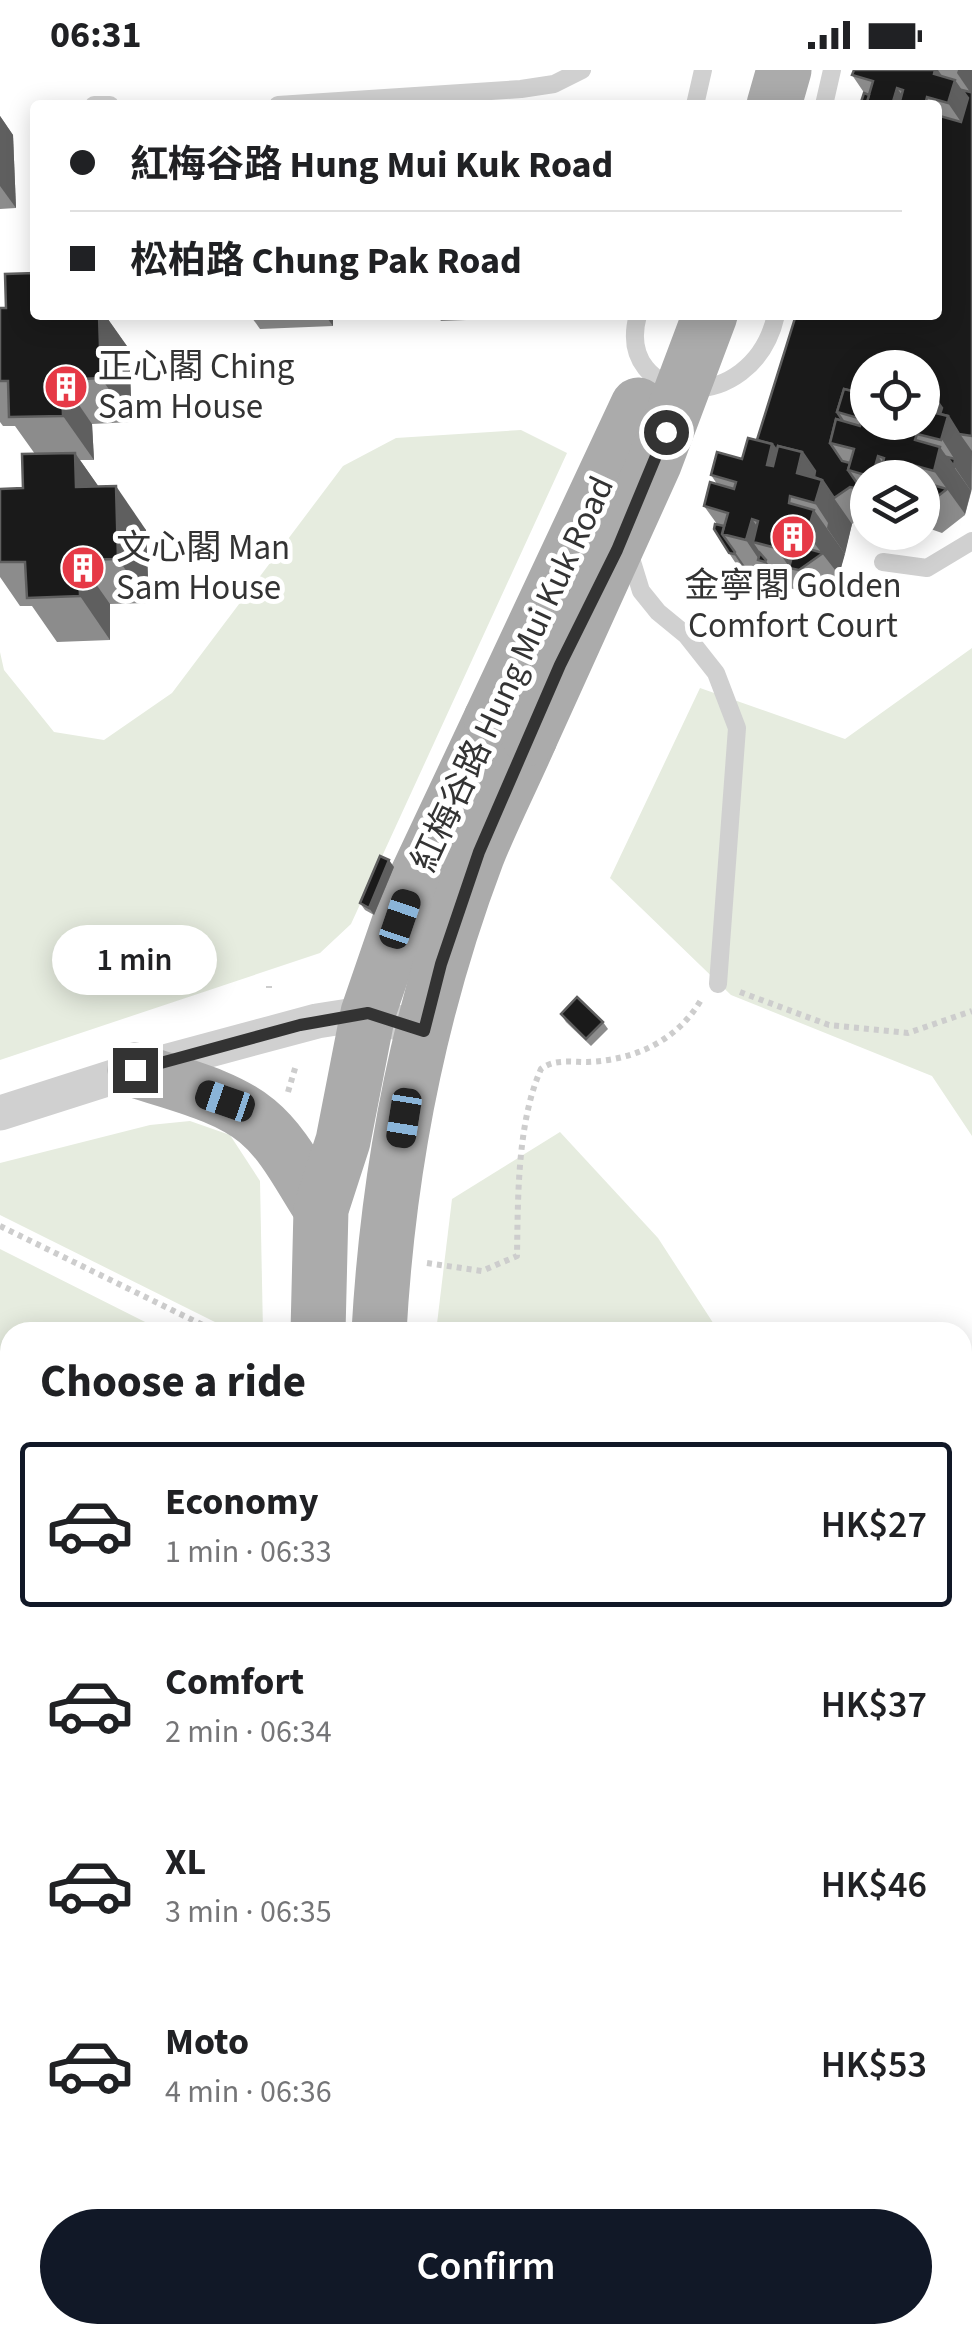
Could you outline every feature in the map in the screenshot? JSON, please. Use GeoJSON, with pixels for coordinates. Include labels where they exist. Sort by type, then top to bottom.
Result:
{"type":"FeatureCollection","features":[{"type":"Feature","properties":{"kind":"main road"},"geometry":{"type":"LineString","coordinates":[[738,100],[747,70]]}},
{"type":"Feature","properties":{"kind":"main road"},"geometry":{"type":"LineString","coordinates":[[775,100],[784,70]]}},
{"type":"Feature","properties":{"kind":"main road","name":"紅梅谷路 Hung Mui Kuk Road"},"geometry":{"type":"LineString","coordinates":[[380,1322],[391,1197],[404,1118],[441,964],[479,852],[510,729],[673,320]]}},
{"type":"Feature","properties":{"kind":"main road","name":"紅梅谷路 Hung Mui Kuk Road"},"geometry":{"type":"LineString","coordinates":[[318,1322],[321,1209],[343,1141],[368,1013],[410,891],[510,729],[654,464],[708,320]]}},
{"type":"Feature","properties":{"kind":"main road"},"geometry":{"type":"LineString","coordinates":[[135,1070],[225,1101],[258,1121],[288,1154],[321,1209]]}},
{"type":"Feature","properties":{"kind":"street"},"geometry":{"type":"LineString","coordinates":[[0,1113],[135,1070],[300,1025],[368,1013],[424,1031]]}},
{"type":"Feature","properties":{"kind":"lane"},"geometry":{"type":"LineString","coordinates":[[349,100],[554,84],[582,70]]}},
{"type":"Feature","properties":{"kind":"lane"},"geometry":{"type":"LineString","coordinates":[[696,100],[703,70]]}},
{"type":"Feature","properties":{"kind":"lane"},"geometry":{"type":"LineString","coordinates":[[825,100],[832,70]]}},
{"type":"Feature","properties":{"kind":"lane"},"geometry":{"type":"LineString","coordinates":[[637,320],[634,342],[637,356],[660,381],[690,388],[719,386],[750,366],[772,333],[775,320]]}},
{"type":"Feature","properties":{"kind":"lane"},"geometry":{"type":"LineString","coordinates":[[690,388],[633,523],[630,558],[636,580],[650,602],[686,635],[716,673],[737,728],[718,984]]}},
{"type":"Feature","properties":{"kind":"lane"},"geometry":{"type":"LineString","coordinates":[[882,562],[927,568],[972,540]]}},
{"type":"Feature","properties":{"kind":"path"},"geometry":{"type":"LineString","coordinates":[[425,1263],[482,1271],[517,1256],[520,1164],[541,1069],[554,1062],[625,1058],[649,1048],[691,1018],[706,984],[718,984],[829,1025],[908,1033],[972,1012]]}},
{"type":"Feature","properties":{"kind":"path"},"geometry":{"type":"LineString","coordinates":[[287,1098],[296,1064]]}},
{"type":"Feature","properties":{"kind":"path"},"geometry":{"type":"LineString","coordinates":[[0,1226],[196,1322]]}},
{"type":"Feature","properties":{"kind":"shaded area"},"geometry":{"type":"Polygon","coordinates":[[[521,430],[567,453],[351,924],[320,953],[0,1060],[0,652],[4,670],[54,732],[104,740],[172,693],[343,466],[396,438],[521,430]]]}},
{"type":"Feature","properties":{"kind":"shaded area"},"geometry":{"type":"Polygon","coordinates":[[[972,648],[972,1136],[932,1076],[731,995],[610,878],[700,688],[845,739],[972,648]]]}},
{"type":"Feature","properties":{"kind":"shaded area"},"geometry":{"type":"Polygon","coordinates":[[[190,1121],[230,1135],[260,1181],[263,1322],[215,1322],[0,1215],[0,1163],[150,1125],[190,1121]]]}},
{"type":"Feature","properties":{"kind":"shaded area"},"geometry":{"type":"Polygon","coordinates":[[[560,1132],[658,1238],[713,1322],[437,1322],[452,1199],[560,1132]]]}},
{"type":"Feature","properties":{"kind":"shaded area"},"geometry":{"type":"Polygon","coordinates":[[[0,1249],[145,1322],[0,1322],[0,1249]]]}},
{"type":"Feature","properties":{"kind":"building"},"geometry":{"type":"Polygon","coordinates":[[[854,70],[935,70],[934,74],[955,80],[948,103],[927,97],[900,100],[903,90],[897,88],[893,100],[867,100],[873,81],[852,75],[854,70]]]}},
{"type":"Feature","properties":{"kind":"building"},"geometry":{"type":"Polygon","coordinates":[[[972,84],[972,436],[959,434],[948,416],[940,414],[940,350],[850,350],[850,390],[844,389],[837,412],[843,421],[836,419],[830,443],[842,461],[850,463],[850,487],[834,498],[822,480],[814,477],[815,471],[802,452],[778,446],[777,451],[772,444],[757,440],[794,320],[942,320],[942,117],[961,122],[968,98],[962,90],[970,92],[972,84]]]}},
{"type":"Feature","properties":{"kind":"building"},"geometry":{"type":"Polygon","coordinates":[[[30,273],[30,320],[99,320],[101,378],[62,380],[63,416],[9,417],[8,381],[0,381],[0,308],[6,308],[5,274],[30,273]]]}},
{"type":"Feature","properties":{"kind":"building"},"geometry":{"type":"Polygon","coordinates":[[[844,389],[850,390],[850,416],[837,412],[844,389]]]}},
{"type":"Feature","properties":{"kind":"building"},"geometry":{"type":"Polygon","coordinates":[[[940,414],[948,416],[940,440],[940,414]]]}},
{"type":"Feature","properties":{"kind":"building"},"geometry":{"type":"Polygon","coordinates":[[[836,419],[850,423],[850,440],[915,440],[940,447],[937,460],[884,460],[878,456],[877,460],[851,460],[854,449],[830,443],[836,419]]]}},
{"type":"Feature","properties":{"kind":"building"},"geometry":{"type":"Polygon","coordinates":[[[748,438],[772,444],[767,465],[773,466],[778,446],[802,452],[797,473],[822,480],[815,503],[790,496],[789,503],[814,510],[807,534],[782,527],[776,548],[753,542],[758,521],[752,519],[746,540],[722,534],[728,513],[704,506],[710,482],[734,489],[736,482],[711,475],[717,452],[742,459],[748,438]]]}},
{"type":"Feature","properties":{"kind":"building"},"geometry":{"type":"Polygon","coordinates":[[[75,453],[76,487],[116,486],[118,559],[79,560],[80,596],[27,598],[25,562],[0,562],[0,489],[23,488],[22,454],[75,453]]]}},
{"type":"Feature","properties":{"kind":"building"},"geometry":{"type":"Polygon","coordinates":[[[715,524],[724,526],[722,534],[734,554],[729,553],[714,529],[715,524]]]}},
{"type":"Feature","properties":{"kind":"building"},"geometry":{"type":"Polygon","coordinates":[[[795,545],[823,553],[799,570],[789,568],[795,545]]]}},
{"type":"Feature","properties":{"kind":"building"},"geometry":{"type":"Polygon","coordinates":[[[380,856],[389,860],[369,908],[360,903],[380,856]]]}},
{"type":"Feature","properties":{"kind":"building"},"geometry":{"type":"Polygon","coordinates":[[[577,997],[603,1022],[586,1039],[561,1014],[577,997]]]}},
{"type":"Feature","properties":{"kind":"place","name":"正心閣 Ching Sam House"},"geometry":{"type":"Point","coordinates":[66,387]}},
{"type":"Feature","properties":{"kind":"place","name":"金寧閣 Golden Comfort Court"},"geometry":{"type":"Point","coordinates":[793,537]}},
{"type":"Feature","properties":{"kind":"place","name":"文心閣 Man Sam House"},"geometry":{"type":"Point","coordinates":[83,568]}},
{"type":"Feature","properties":{"kind":"route"},"geometry":{"type":"LineString","coordinates":[[135,1070],[300,1025],[368,1013],[424,1031],[441,964],[479,852],[560,665],[617,550],[666,432]]}}]}
